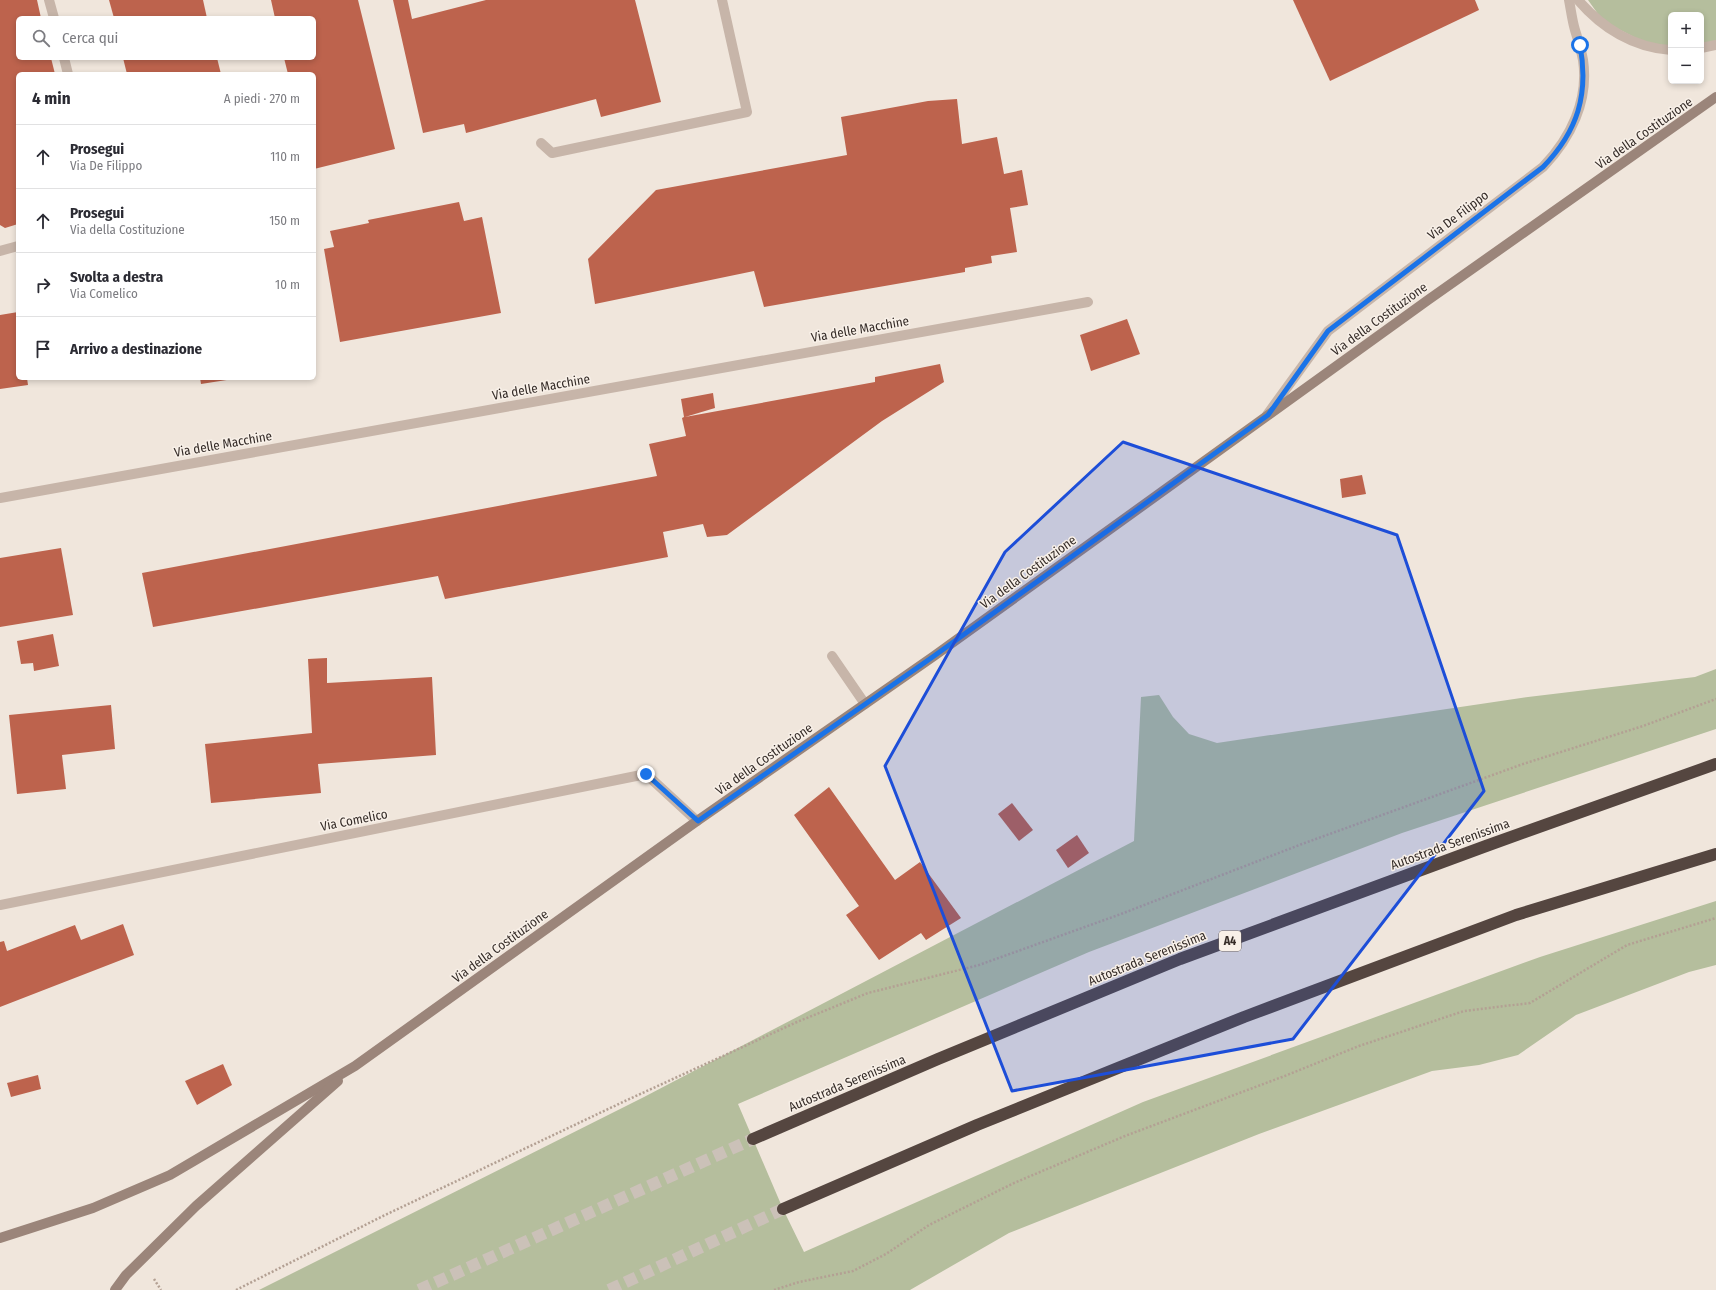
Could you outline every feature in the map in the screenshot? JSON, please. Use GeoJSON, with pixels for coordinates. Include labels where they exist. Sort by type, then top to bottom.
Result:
{"type":"FeatureCollection","features":[{"type":"Feature","properties":{"kind":"highway","name":"Autostrada Serenissima"},"geometry":{"type":"LineString","coordinates":[[753,1139],[938,1059],[1180,959],[1486,846],[1716,764]]}},
{"type":"Feature","properties":{"kind":"highway"},"geometry":{"type":"LineString","coordinates":[[783,1209],[977,1125],[1244,1017],[1516,915],[1716,854]]}},
{"type":"Feature","properties":{"kind":"main road","name":"Via della Costituzione"},"geometry":{"type":"LineString","coordinates":[[355,1066],[698,821],[940,652],[1268,415],[1716,98]]}},
{"type":"Feature","properties":{"kind":"main road"},"geometry":{"type":"LineString","coordinates":[[0,1238],[93,1208],[170,1175],[355,1066]]}},
{"type":"Feature","properties":{"kind":"main road"},"geometry":{"type":"LineString","coordinates":[[115,1290],[126,1275],[196,1206],[355,1066]]}},
{"type":"Feature","properties":{"kind":"street"},"geometry":{"type":"LineString","coordinates":[[49,0],[53,16]]}},
{"type":"Feature","properties":{"kind":"street"},"geometry":{"type":"LineString","coordinates":[[541,143],[552,153],[748,112],[722,0]]}},
{"type":"Feature","properties":{"kind":"street","name":"Via De Filippo"},"geometry":{"type":"LineString","coordinates":[[1268,415],[1328,331],[1543,167],[1558,150],[1573,127],[1578,111],[1584,78],[1583,61],[1570,0]]}},
{"type":"Feature","properties":{"kind":"street"},"geometry":{"type":"LineString","coordinates":[[1578,0],[1599,22],[1613,32],[1646,46],[1668,50]]}},
{"type":"Feature","properties":{"kind":"street"},"geometry":{"type":"LineString","coordinates":[[1704,47],[1716,45]]}},
{"type":"Feature","properties":{"kind":"street"},"geometry":{"type":"LineString","coordinates":[[64,60],[68,72]]}},
{"type":"Feature","properties":{"kind":"street"},"geometry":{"type":"LineString","coordinates":[[0,251],[16,247]]}},
{"type":"Feature","properties":{"kind":"street","name":"Via delle Macchine"},"geometry":{"type":"LineString","coordinates":[[0,498],[1088,302]]}},
{"type":"Feature","properties":{"kind":"street"},"geometry":{"type":"LineString","coordinates":[[832,656],[865,704]]}},
{"type":"Feature","properties":{"kind":"street","name":"Via Comelico"},"geometry":{"type":"LineString","coordinates":[[0,905],[646,774],[698,821]]}},
{"type":"Feature","properties":{"kind":"path"},"geometry":{"type":"LineString","coordinates":[[236,1290],[383,1216],[625,1101],[797,1022],[868,993],[979,965],[1121,914],[1353,825],[1523,764],[1643,726],[1716,699]]}},
{"type":"Feature","properties":{"kind":"path"},"geometry":{"type":"LineString","coordinates":[[774,1290],[799,1282],[853,1270],[886,1254],[929,1225],[1014,1183],[1126,1136],[1359,1046],[1464,1010],[1530,1003],[1627,945],[1716,918]]}},
{"type":"Feature","properties":{"kind":"highlighted area"},"geometry":{"type":"Polygon","coordinates":[[[1123,442],[1397,535],[1484,791],[1293,1039],[1012,1091],[885,766],[1005,552],[1123,442]]]}},
{"type":"Feature","properties":{"kind":"green space"},"geometry":{"type":"Polygon","coordinates":[[[1588,0],[1716,0],[1716,43],[1704,46],[1704,12],[1668,12],[1668,48],[1653,47],[1603,21],[1588,0]]]}},
{"type":"Feature","properties":{"kind":"green space"},"geometry":{"type":"Polygon","coordinates":[[[1716,669],[1716,729],[1402,833],[1089,952],[738,1104],[783,1209],[804,1252],[1143,1102],[1540,957],[1716,901],[1716,965],[1689,972],[1576,1015],[1518,1055],[1479,1065],[1432,1071],[1259,1134],[1009,1233],[910,1290],[259,1290],[644,1097],[1134,841],[1141,697],[1159,695],[1173,717],[1189,734],[1217,743],[1528,697],[1695,677],[1716,669]]]}},
{"type":"Feature","properties":{"kind":"building"},"geometry":{"type":"Polygon","coordinates":[[[0,0],[37,0],[41,16],[16,16],[16,60],[52,60],[54,72],[16,72],[16,225],[5,228],[0,225],[0,0]]]}},
{"type":"Feature","properties":{"kind":"building"},"geometry":{"type":"Polygon","coordinates":[[[109,0],[203,0],[207,16],[113,16],[109,0]]]}},
{"type":"Feature","properties":{"kind":"building"},"geometry":{"type":"Polygon","coordinates":[[[271,0],[358,0],[395,149],[316,169],[316,72],[288,72],[284,60],[316,60],[316,16],[275,16],[271,0]]]}},
{"type":"Feature","properties":{"kind":"building"},"geometry":{"type":"Polygon","coordinates":[[[393,0],[408,0],[412,19],[486,0],[635,0],[661,102],[601,117],[596,99],[466,133],[464,124],[423,133],[393,0]]]}},
{"type":"Feature","properties":{"kind":"building"},"geometry":{"type":"Polygon","coordinates":[[[1293,0],[1475,0],[1479,10],[1330,81],[1293,0]]]}},
{"type":"Feature","properties":{"kind":"building"},"geometry":{"type":"Polygon","coordinates":[[[124,60],[218,60],[220,72],[126,72],[124,60]]]}},
{"type":"Feature","properties":{"kind":"building"},"geometry":{"type":"Polygon","coordinates":[[[957,99],[962,144],[997,137],[1004,174],[1022,170],[1028,205],[1010,208],[1017,252],[991,256],[992,263],[965,268],[965,272],[764,307],[754,271],[595,304],[588,259],[656,190],[847,155],[841,117],[928,101],[957,99]]]}},
{"type":"Feature","properties":{"kind":"building"},"geometry":{"type":"Polygon","coordinates":[[[459,202],[464,221],[482,217],[501,313],[340,342],[324,249],[334,247],[330,231],[369,223],[368,220],[459,202]]]}},
{"type":"Feature","properties":{"kind":"building"},"geometry":{"type":"Polygon","coordinates":[[[16,312],[16,380],[27,380],[28,385],[0,389],[0,315],[16,312]]]}},
{"type":"Feature","properties":{"kind":"building"},"geometry":{"type":"Polygon","coordinates":[[[1127,319],[1140,354],[1091,371],[1080,335],[1127,319]]]}},
{"type":"Feature","properties":{"kind":"building"},"geometry":{"type":"Polygon","coordinates":[[[940,364],[944,382],[882,421],[727,535],[707,537],[703,524],[663,532],[668,557],[445,599],[438,576],[153,627],[142,573],[657,476],[649,444],[686,436],[682,418],[684,417],[681,399],[713,393],[715,408],[685,417],[875,382],[875,377],[940,364]]]}},
{"type":"Feature","properties":{"kind":"building"},"geometry":{"type":"Polygon","coordinates":[[[200,380],[227,380],[201,384],[200,380]]]}},
{"type":"Feature","properties":{"kind":"building"},"geometry":{"type":"Polygon","coordinates":[[[1362,475],[1366,494],[1342,498],[1340,479],[1362,475]]]}},
{"type":"Feature","properties":{"kind":"building"},"geometry":{"type":"Polygon","coordinates":[[[61,548],[73,615],[0,627],[0,558],[61,548]]]}},
{"type":"Feature","properties":{"kind":"building"},"geometry":{"type":"Polygon","coordinates":[[[53,634],[59,666],[34,671],[33,663],[21,664],[17,641],[53,634]]]}},
{"type":"Feature","properties":{"kind":"building"},"geometry":{"type":"Polygon","coordinates":[[[327,658],[327,683],[432,677],[436,755],[318,764],[321,793],[211,803],[205,744],[312,733],[308,659],[327,658]]]}},
{"type":"Feature","properties":{"kind":"building"},"geometry":{"type":"Polygon","coordinates":[[[111,705],[115,749],[62,755],[66,789],[17,794],[9,715],[111,705]]]}},
{"type":"Feature","properties":{"kind":"building"},"geometry":{"type":"Polygon","coordinates":[[[829,787],[895,880],[920,862],[961,918],[926,940],[921,933],[879,960],[846,915],[859,906],[794,815],[829,787]]]}},
{"type":"Feature","properties":{"kind":"building"},"geometry":{"type":"Polygon","coordinates":[[[1012,803],[1033,830],[1019,841],[998,814],[1012,803]]]}},
{"type":"Feature","properties":{"kind":"building"},"geometry":{"type":"Polygon","coordinates":[[[1077,835],[1089,853],[1068,868],[1056,850],[1077,835]]]}},
{"type":"Feature","properties":{"kind":"building"},"geometry":{"type":"Polygon","coordinates":[[[123,924],[134,955],[0,1007],[0,942],[4,941],[7,951],[75,925],[81,940],[123,924]]]}},
{"type":"Feature","properties":{"kind":"building"},"geometry":{"type":"Polygon","coordinates":[[[223,1064],[232,1085],[197,1105],[185,1081],[223,1064]]]}},
{"type":"Feature","properties":{"kind":"building"},"geometry":{"type":"Polygon","coordinates":[[[38,1075],[41,1089],[11,1097],[7,1083],[38,1075]]]}},
{"type":"Feature","properties":{"kind":"tunnel"},"geometry":{"type":"LineString","coordinates":[[419,1290],[753,1139]]}},
{"type":"Feature","properties":{"kind":"tunnel"},"geometry":{"type":"LineString","coordinates":[[609,1290],[783,1209]]}},
{"type":"Feature","properties":{"kind":"route"},"geometry":{"type":"LineString","coordinates":[[646,774],[698,821],[934,656],[1268,415],[1328,331],[1543,167],[1555,155],[1565,142],[1573,127],[1582,95],[1584,78],[1580,45]]}}]}
